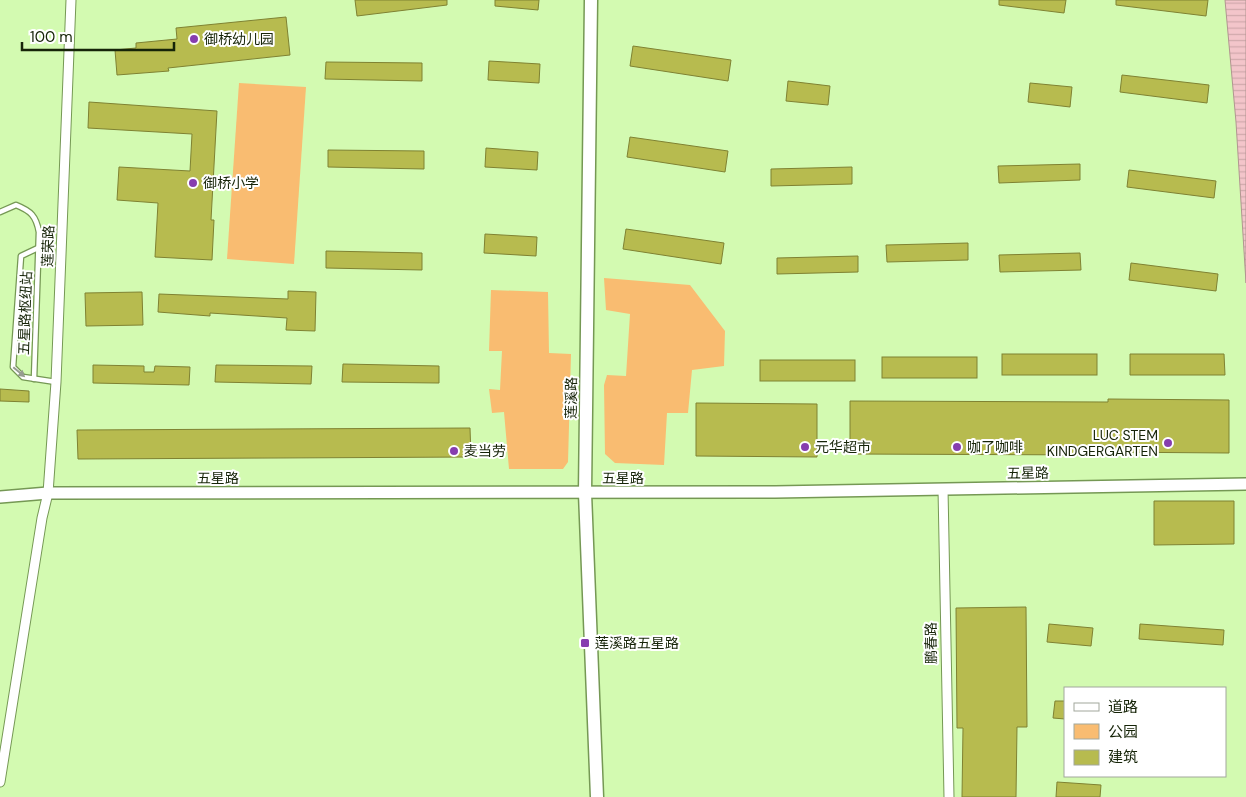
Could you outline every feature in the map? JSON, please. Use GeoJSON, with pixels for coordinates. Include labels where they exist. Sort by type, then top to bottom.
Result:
{"type":"FeatureCollection","features":[{"type":"Feature","properties":{"kind":"main road","name":"莲溪路"},"geometry":{"type":"LineString","coordinates":[[591,0],[585,493],[597,797]]}},
{"type":"Feature","properties":{"kind":"street","name":"莲荣路"},"geometry":{"type":"LineString","coordinates":[[0,782],[42,518],[48,494],[56,382],[71,0]]}},
{"type":"Feature","properties":{"kind":"street","name":"五星路"},"geometry":{"type":"LineString","coordinates":[[0,497],[48,494],[585,493],[1246,484]]}},
{"type":"Feature","properties":{"kind":"street","name":"鹏春路"},"geometry":{"type":"LineString","coordinates":[[943,489],[949,797]]}},
{"type":"Feature","properties":{"kind":"lane","name":"五星路枢纽站"},"geometry":{"type":"LineString","coordinates":[[0,212],[16,205],[30,211],[36,220],[39,232],[34,379]]}},
{"type":"Feature","properties":{"kind":"lane","name":"五星路枢纽站"},"geometry":{"type":"LineString","coordinates":[[38,248],[21,256],[13,367],[23,377],[56,382]]}},
{"type":"Feature","properties":{"kind":"green space"},"geometry":{"type":"Polygon","coordinates":[[[239,83],[306,87],[294,264],[227,259],[239,83]]]}},
{"type":"Feature","properties":{"kind":"green space"},"geometry":{"type":"Polygon","coordinates":[[[604,278],[690,285],[725,331],[724,366],[692,370],[688,413],[667,413],[664,465],[615,463],[605,454],[604,385],[607,375],[626,376],[630,314],[606,310],[604,278]]]}},
{"type":"Feature","properties":{"kind":"green space"},"geometry":{"type":"Polygon","coordinates":[[[491,290],[548,292],[549,353],[571,354],[568,462],[563,469],[509,469],[504,412],[492,413],[489,389],[500,390],[502,351],[489,351],[491,290]]]}},
{"type":"Feature","properties":{"kind":"shaded area"},"geometry":{"type":"Polygon","coordinates":[[[1225,0],[1246,0],[1246,283],[1236,122],[1225,0]]]}},
{"type":"Feature","properties":{"kind":"building"},"geometry":{"type":"Polygon","coordinates":[[[355,0],[447,0],[447,5],[357,16],[355,0]]]}},
{"type":"Feature","properties":{"kind":"building"},"geometry":{"type":"Polygon","coordinates":[[[495,0],[539,0],[538,10],[495,6],[495,0]]]}},
{"type":"Feature","properties":{"kind":"building"},"geometry":{"type":"Polygon","coordinates":[[[999,0],[1066,0],[1064,13],[999,5],[999,0]]]}},
{"type":"Feature","properties":{"kind":"building"},"geometry":{"type":"Polygon","coordinates":[[[1116,0],[1208,0],[1206,16],[1116,5],[1116,0]]]}},
{"type":"Feature","properties":{"kind":"building"},"geometry":{"type":"Polygon","coordinates":[[[286,17],[290,55],[168,68],[169,71],[117,75],[115,50],[136,48],[136,43],[177,39],[176,28],[286,17]]]}},
{"type":"Feature","properties":{"kind":"building"},"geometry":{"type":"Polygon","coordinates":[[[633,46],[731,60],[728,81],[630,66],[633,46]]]}},
{"type":"Feature","properties":{"kind":"building"},"geometry":{"type":"Polygon","coordinates":[[[489,61],[540,64],[539,83],[488,80],[489,61]]]}},
{"type":"Feature","properties":{"kind":"building"},"geometry":{"type":"Polygon","coordinates":[[[326,62],[422,63],[422,81],[325,79],[326,62]]]}},
{"type":"Feature","properties":{"kind":"building"},"geometry":{"type":"Polygon","coordinates":[[[1122,75],[1209,85],[1207,103],[1120,92],[1122,75]]]}},
{"type":"Feature","properties":{"kind":"building"},"geometry":{"type":"Polygon","coordinates":[[[788,81],[830,86],[828,105],[786,101],[788,81]]]}},
{"type":"Feature","properties":{"kind":"building"},"geometry":{"type":"Polygon","coordinates":[[[1030,83],[1072,87],[1070,107],[1028,102],[1030,83]]]}},
{"type":"Feature","properties":{"kind":"building"},"geometry":{"type":"Polygon","coordinates":[[[89,102],[217,111],[211,220],[214,220],[212,260],[155,257],[158,203],[117,200],[119,167],[190,171],[192,134],[88,128],[89,102]]]}},
{"type":"Feature","properties":{"kind":"building"},"geometry":{"type":"Polygon","coordinates":[[[630,137],[728,151],[725,172],[627,157],[630,137]]]}},
{"type":"Feature","properties":{"kind":"building"},"geometry":{"type":"Polygon","coordinates":[[[486,148],[538,152],[537,170],[485,167],[486,148]]]}},
{"type":"Feature","properties":{"kind":"building"},"geometry":{"type":"Polygon","coordinates":[[[328,150],[424,151],[424,169],[328,167],[328,150]]]}},
{"type":"Feature","properties":{"kind":"building"},"geometry":{"type":"Polygon","coordinates":[[[1080,164],[1080,180],[999,183],[998,166],[1080,164]]]}},
{"type":"Feature","properties":{"kind":"building"},"geometry":{"type":"Polygon","coordinates":[[[852,167],[852,184],[771,186],[771,169],[852,167]]]}},
{"type":"Feature","properties":{"kind":"building"},"geometry":{"type":"Polygon","coordinates":[[[1129,170],[1216,181],[1214,198],[1127,187],[1129,170]]]}},
{"type":"Feature","properties":{"kind":"building"},"geometry":{"type":"Polygon","coordinates":[[[626,229],[724,243],[721,264],[623,249],[626,229]]]}},
{"type":"Feature","properties":{"kind":"building"},"geometry":{"type":"Polygon","coordinates":[[[485,234],[537,237],[536,256],[484,253],[485,234]]]}},
{"type":"Feature","properties":{"kind":"building"},"geometry":{"type":"Polygon","coordinates":[[[968,243],[968,260],[887,262],[886,245],[968,243]]]}},
{"type":"Feature","properties":{"kind":"building"},"geometry":{"type":"Polygon","coordinates":[[[326,251],[422,253],[422,270],[326,268],[326,251]]]}},
{"type":"Feature","properties":{"kind":"building"},"geometry":{"type":"Polygon","coordinates":[[[1080,253],[1081,270],[1000,272],[999,255],[1080,253]]]}},
{"type":"Feature","properties":{"kind":"building"},"geometry":{"type":"Polygon","coordinates":[[[858,256],[858,272],[777,274],[777,258],[858,256]]]}},
{"type":"Feature","properties":{"kind":"building"},"geometry":{"type":"Polygon","coordinates":[[[1131,263],[1218,274],[1216,291],[1129,280],[1131,263]]]}},
{"type":"Feature","properties":{"kind":"building"},"geometry":{"type":"Polygon","coordinates":[[[288,291],[316,292],[315,331],[286,330],[287,318],[210,313],[210,316],[158,312],[159,294],[288,299],[288,291]]]}},
{"type":"Feature","properties":{"kind":"building"},"geometry":{"type":"Polygon","coordinates":[[[142,292],[143,325],[86,326],[85,293],[142,292]]]}},
{"type":"Feature","properties":{"kind":"building"},"geometry":{"type":"Polygon","coordinates":[[[1002,354],[1097,354],[1097,375],[1002,375],[1002,354]]]}},
{"type":"Feature","properties":{"kind":"building"},"geometry":{"type":"Polygon","coordinates":[[[1130,354],[1224,354],[1225,375],[1130,375],[1130,354]]]}},
{"type":"Feature","properties":{"kind":"building"},"geometry":{"type":"Polygon","coordinates":[[[882,357],[977,357],[977,378],[882,378],[882,357]]]}},
{"type":"Feature","properties":{"kind":"building"},"geometry":{"type":"Polygon","coordinates":[[[760,360],[855,360],[855,381],[760,381],[760,360]]]}},
{"type":"Feature","properties":{"kind":"building"},"geometry":{"type":"Polygon","coordinates":[[[343,364],[439,366],[439,383],[342,382],[343,364]]]}},
{"type":"Feature","properties":{"kind":"building"},"geometry":{"type":"Polygon","coordinates":[[[93,365],[144,366],[144,372],[154,372],[155,366],[190,367],[189,385],[93,383],[93,365]]]}},
{"type":"Feature","properties":{"kind":"building"},"geometry":{"type":"Polygon","coordinates":[[[216,365],[312,366],[311,384],[215,382],[216,365]]]}},
{"type":"Feature","properties":{"kind":"building"},"geometry":{"type":"Polygon","coordinates":[[[0,389],[29,391],[29,402],[0,401],[0,389]]]}},
{"type":"Feature","properties":{"kind":"building"},"geometry":{"type":"Polygon","coordinates":[[[1108,399],[1229,400],[1229,453],[1098,452],[1098,455],[850,454],[850,401],[1108,402],[1108,399]]]}},
{"type":"Feature","properties":{"kind":"building"},"geometry":{"type":"Polygon","coordinates":[[[696,403],[817,404],[817,457],[696,456],[696,403]]]}},
{"type":"Feature","properties":{"kind":"building"},"geometry":{"type":"Polygon","coordinates":[[[470,428],[471,457],[78,459],[77,430],[470,428]]]}},
{"type":"Feature","properties":{"kind":"building"},"geometry":{"type":"Polygon","coordinates":[[[1154,501],[1234,501],[1234,544],[1154,545],[1154,501]]]}},
{"type":"Feature","properties":{"kind":"building"},"geometry":{"type":"Polygon","coordinates":[[[1026,607],[1027,727],[1017,727],[1016,797],[962,797],[963,728],[957,728],[956,608],[1026,607]]]}},
{"type":"Feature","properties":{"kind":"building"},"geometry":{"type":"Polygon","coordinates":[[[1049,624],[1093,628],[1091,646],[1047,642],[1049,624]]]}},
{"type":"Feature","properties":{"kind":"building"},"geometry":{"type":"Polygon","coordinates":[[[1140,624],[1224,630],[1223,645],[1139,639],[1140,624]]]}},
{"type":"Feature","properties":{"kind":"building"},"geometry":{"type":"Polygon","coordinates":[[[1055,701],[1064,701],[1064,719],[1053,718],[1055,701]]]}},
{"type":"Feature","properties":{"kind":"building"},"geometry":{"type":"Polygon","coordinates":[[[1057,782],[1101,785],[1100,797],[1056,797],[1057,782]]]}},
{"type":"Feature","properties":{"kind":"place","name":"御桥幼儿园"},"geometry":{"type":"Point","coordinates":[194,39]}},
{"type":"Feature","properties":{"kind":"place","name":"御桥小学"},"geometry":{"type":"Point","coordinates":[193,183]}},
{"type":"Feature","properties":{"kind":"place","name":"LUC STEM KINDGERGARTEN"},"geometry":{"type":"Point","coordinates":[1168,443]}},
{"type":"Feature","properties":{"kind":"place","name":"元华超市"},"geometry":{"type":"Point","coordinates":[805,447]}},
{"type":"Feature","properties":{"kind":"place","name":"咖了咖啡"},"geometry":{"type":"Point","coordinates":[957,447]}},
{"type":"Feature","properties":{"kind":"place","name":"麦当劳"},"geometry":{"type":"Point","coordinates":[454,451]}},
{"type":"Feature","properties":{"kind":"place","name":"莲溪路五星路"},"geometry":{"type":"Point","coordinates":[585,643]}}]}
